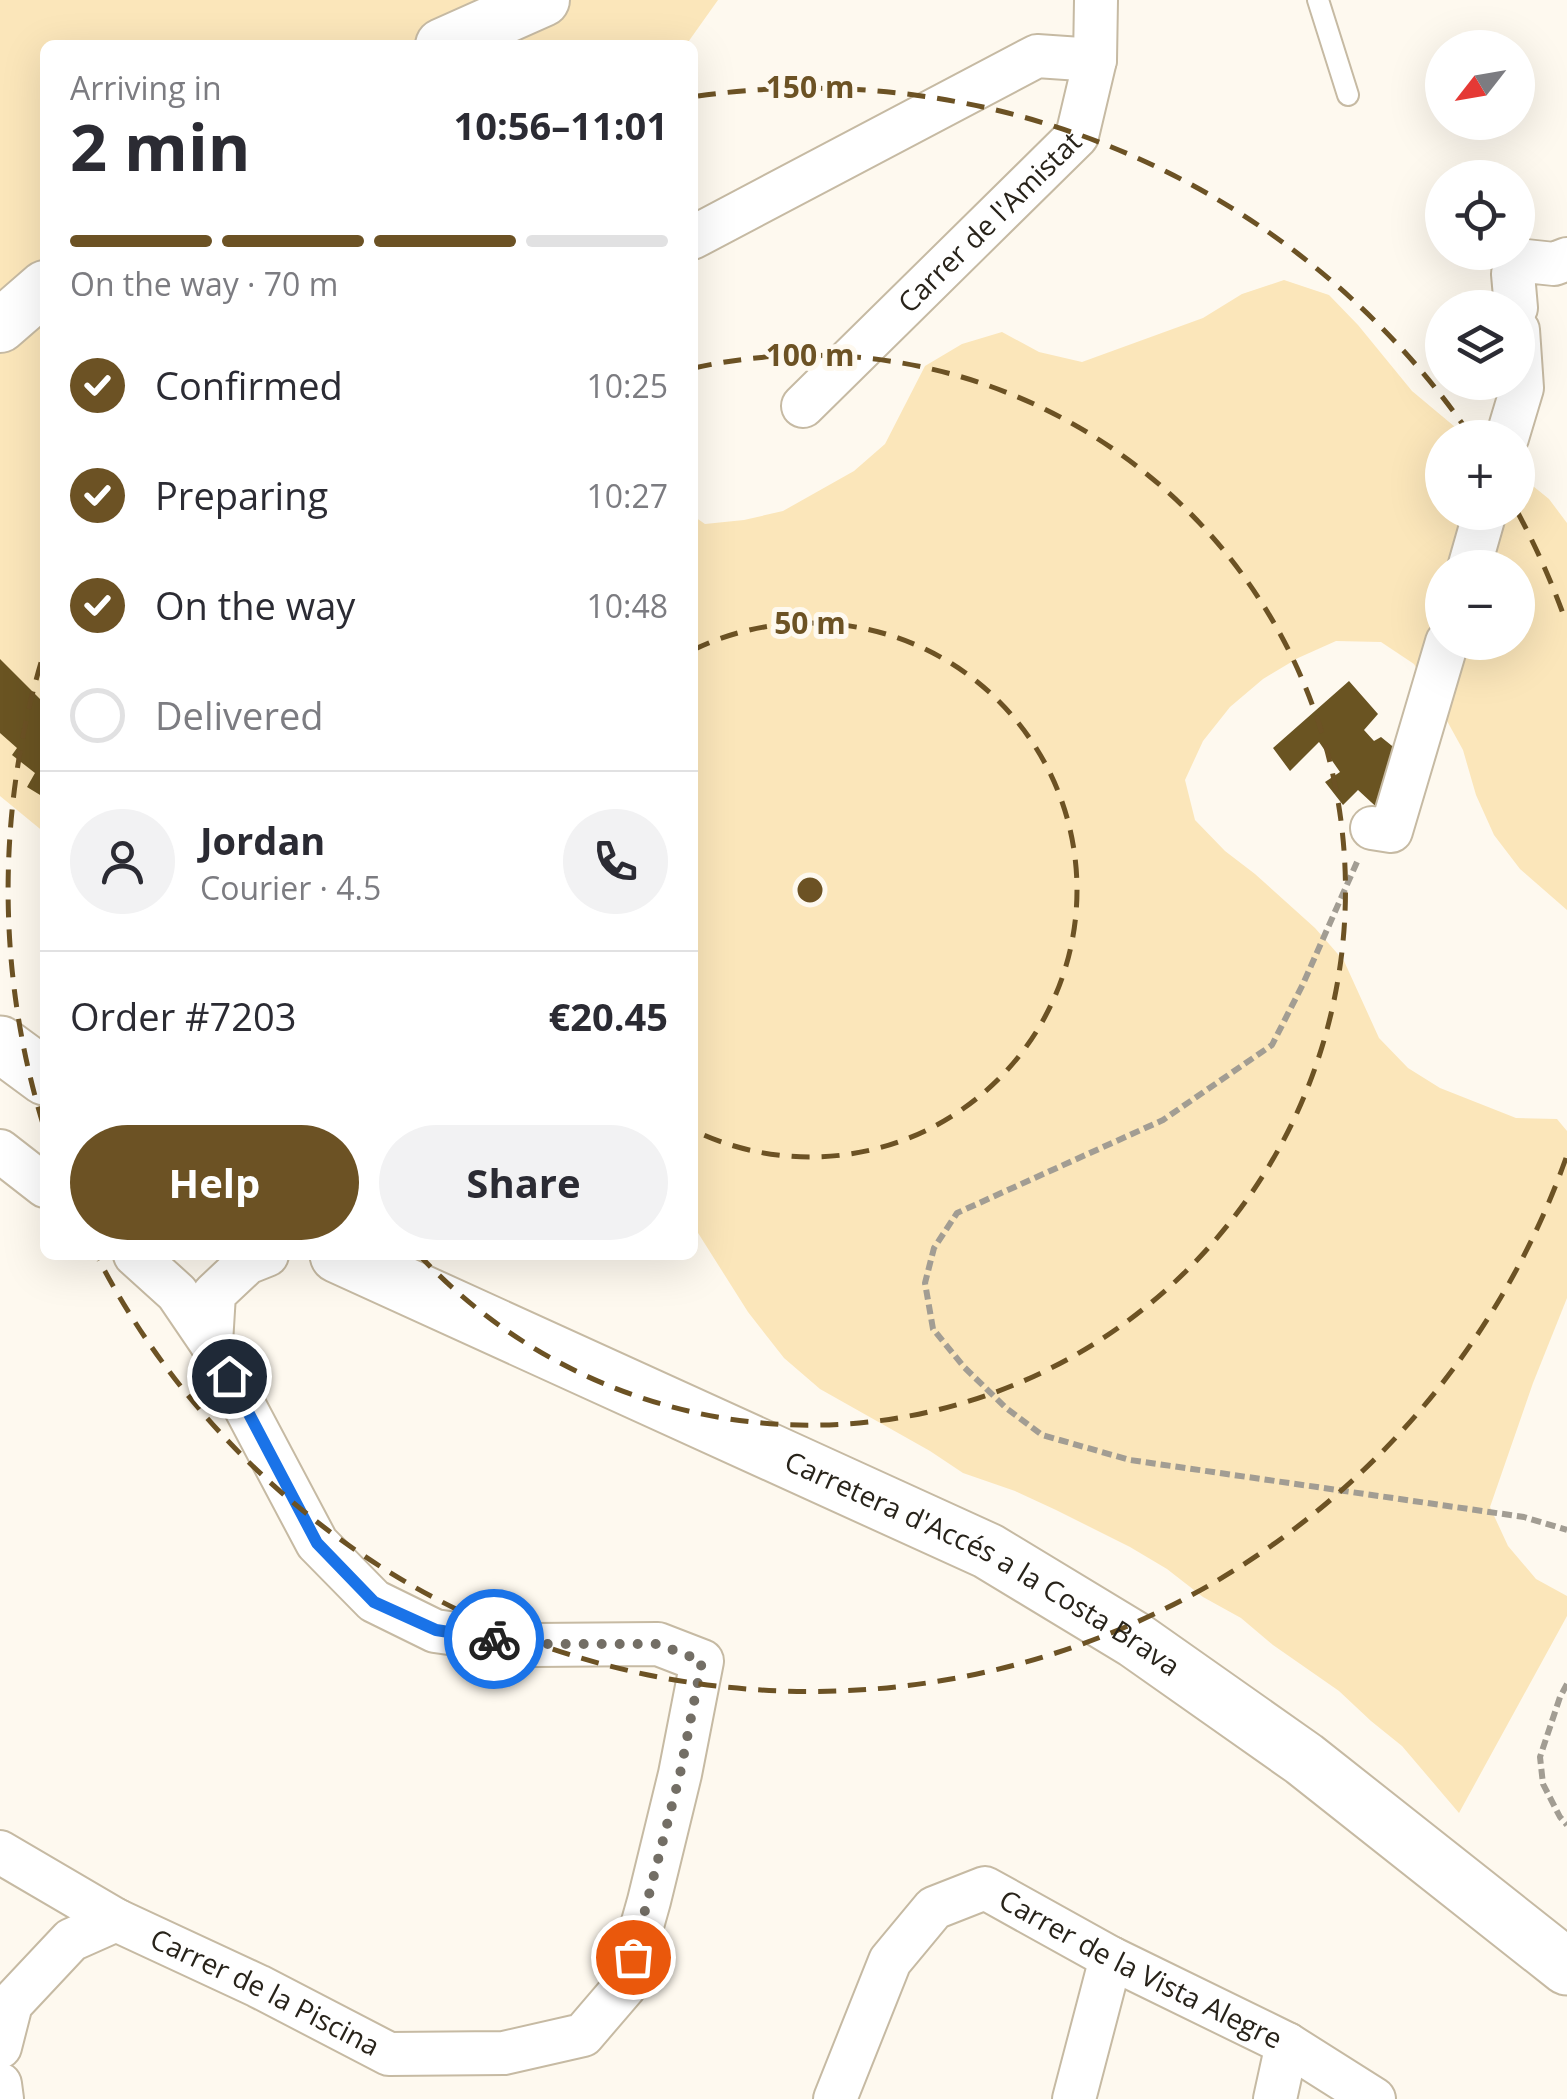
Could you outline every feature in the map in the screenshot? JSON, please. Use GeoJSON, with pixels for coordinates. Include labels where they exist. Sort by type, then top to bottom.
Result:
{"type":"FeatureCollection","features":[{"type":"Feature","properties":{"kind":"main road"},"geometry":{"type":"LineString","coordinates":[[0,1044],[40,1073]]}},
{"type":"Feature","properties":{"kind":"main road","name":"Carretera d'Accés a la Costa Brava"},"geometry":{"type":"LineString","coordinates":[[349,1260],[988,1551],[1135,1640],[1304,1759],[1567,1967]]}},
{"type":"Feature","properties":{"kind":"street"},"geometry":{"type":"LineString","coordinates":[[453,40],[542,0]]}},
{"type":"Feature","properties":{"kind":"street","name":"Carrer de l'Amistat"},"geometry":{"type":"LineString","coordinates":[[803,406],[1077,136],[1095,60],[1096,0]]}},
{"type":"Feature","properties":{"kind":"street"},"geometry":{"type":"LineString","coordinates":[[698,235],[1037,56],[1095,60]]}},
{"type":"Feature","properties":{"kind":"street"},"geometry":{"type":"LineString","coordinates":[[1514,290],[1513,274],[1526,261],[1554,264],[1567,259]]}},
{"type":"Feature","properties":{"kind":"street"},"geometry":{"type":"LineString","coordinates":[[0,326],[40,290]]}},
{"type":"Feature","properties":{"kind":"street"},"geometry":{"type":"LineString","coordinates":[[1372,828],[1392,831],[1442,660]]}},
{"type":"Feature","properties":{"kind":"street"},"geometry":{"type":"LineString","coordinates":[[0,1151],[40,1182]]}},
{"type":"Feature","properties":{"kind":"street","name":"Carrer de la Piscina"},"geometry":{"type":"LineString","coordinates":[[0,1852],[116,1920],[258,1986],[389,2054],[504,2053],[584,2035],[624,1986],[676,1792],[702,1661],[658,1644],[534,1644],[436,1630],[374,1602],[317,1543],[212,1343],[177,1293],[141,1260]]}},
{"type":"Feature","properties":{"kind":"street"},"geometry":{"type":"LineString","coordinates":[[212,1343],[214,1294],[254,1260]]}},
{"type":"Feature","properties":{"kind":"street","name":"Carrer de la Vista Alegre"},"geometry":{"type":"LineString","coordinates":[[835,2099],[890,1961],[934,1908],[985,1888],[1111,1958],[1287,2044],[1374,2099]]}},
{"type":"Feature","properties":{"kind":"street"},"geometry":{"type":"LineString","coordinates":[[0,2047],[11,2004],[72,1940],[116,1920]]}},
{"type":"Feature","properties":{"kind":"street"},"geometry":{"type":"LineString","coordinates":[[1074,2099],[1111,1958]]}},
{"type":"Feature","properties":{"kind":"street"},"geometry":{"type":"LineString","coordinates":[[1275,2099],[1287,2044]]}},
{"type":"Feature","properties":{"kind":"street"},"geometry":{"type":"LineString","coordinates":[[0,2084],[2,2099]]}},
{"type":"Feature","properties":{"kind":"lane"},"geometry":{"type":"LineString","coordinates":[[1318,0],[1348,95]]}},
{"type":"Feature","properties":{"kind":"path"},"geometry":{"type":"LineString","coordinates":[[1372,828],[1272,1045],[1164,1120],[957,1213],[934,1248],[925,1283],[933,1329],[992,1394],[1042,1435],[1130,1460],[1524,1517],[1567,1530]]}},
{"type":"Feature","properties":{"kind":"path"},"geometry":{"type":"LineString","coordinates":[[1567,1684],[1540,1758],[1543,1784],[1567,1825]]}},
{"type":"Feature","properties":{"kind":"shaded area"},"geometry":{"type":"Polygon","coordinates":[[[0,0],[718,0],[690,40],[40,40],[40,829],[0,796],[0,0]]]}},
{"type":"Feature","properties":{"kind":"shaded area"},"geometry":{"type":"Polygon","coordinates":[[[1284,280],[1329,295],[1412,391],[1447,420],[1425,420],[1425,530],[1535,530],[1535,488],[1567,523],[1567,910],[1520,869],[1494,835],[1476,795],[1463,750],[1441,710],[1414,664],[1381,642],[1336,641],[1263,679],[1230,707],[1203,741],[1185,780],[1195,820],[1315,928],[1344,961],[1379,1038],[1408,1068],[1440,1088],[1516,1118],[1557,1119],[1567,1131],[1567,1298],[1490,1507],[1508,1546],[1536,1579],[1567,1596],[1567,1616],[1459,1813],[1402,1746],[1339,1691],[1241,1618],[1130,1547],[1015,1491],[963,1473],[820,1389],[784,1358],[748,1312],[698,1233],[698,519],[705,524],[783,511],[854,471],[885,444],[925,366],[962,344],[1002,332],[1039,352],[1082,362],[1203,318],[1242,294],[1284,280]]]}},
{"type":"Feature","properties":{"kind":"building"},"geometry":{"type":"Polygon","coordinates":[[[0,659],[40,699],[40,795],[27,787],[35,773],[12,755],[17,748],[0,733],[0,659]]]}},
{"type":"Feature","properties":{"kind":"building"},"geometry":{"type":"Polygon","coordinates":[[[1349,681],[1378,714],[1364,730],[1374,741],[1381,737],[1407,758],[1384,814],[1358,790],[1343,805],[1325,782],[1340,772],[1319,742],[1290,771],[1273,748],[1349,681]]]}},
{"type":"Feature","properties":{"kind":"way so far"},"geometry":{"type":"LineString","coordinates":[[494,1639],[534,1644],[658,1644],[702,1661],[680,1774],[633,1957]]}},
{"type":"Feature","properties":{"kind":"route"},"geometry":{"type":"LineString","coordinates":[[229,1376],[317,1543],[374,1602],[436,1630],[494,1639]]}}]}
